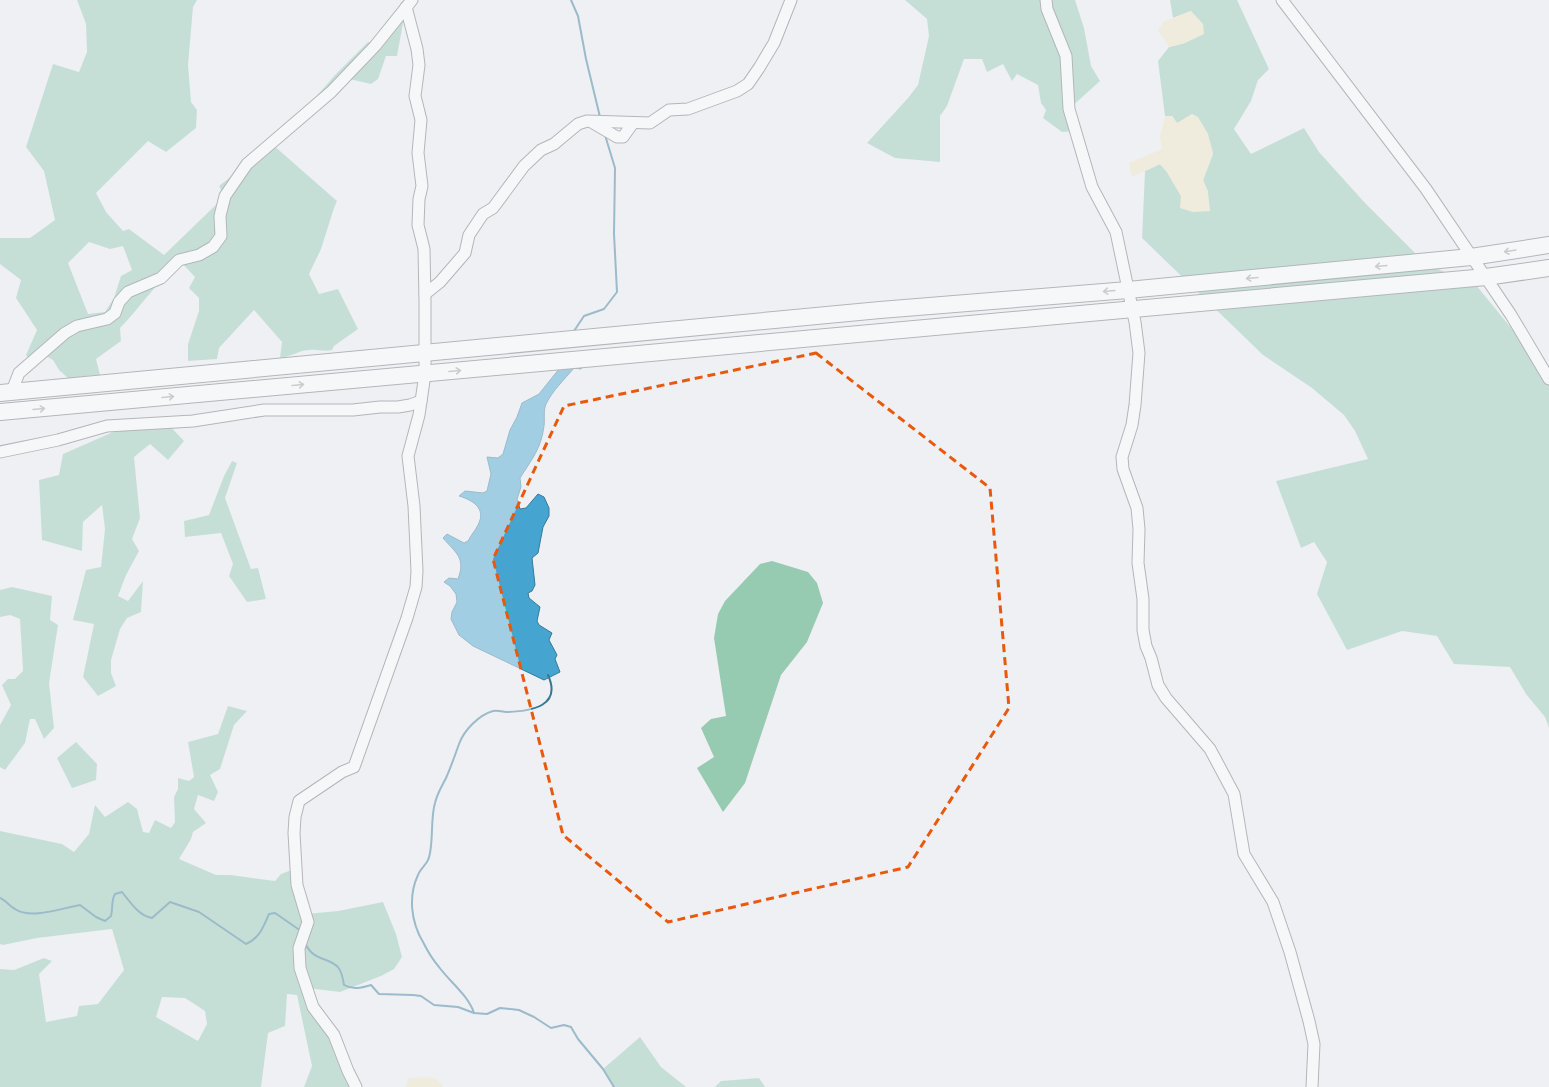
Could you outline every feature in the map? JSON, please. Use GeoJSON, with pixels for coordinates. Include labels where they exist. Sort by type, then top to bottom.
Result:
{"type":"FeatureCollection","features":[{"type":"Feature","properties":{"kind":"highway"},"geometry":{"type":"LineString","coordinates":[[6,392],[872,311],[1128,290],[1472,257],[1549,245]]}},
{"type":"Feature","properties":{"kind":"highway"},"geometry":{"type":"LineString","coordinates":[[0,412],[1486,277],[1549,268]]}},
{"type":"Feature","properties":{"kind":"street"},"geometry":{"type":"LineString","coordinates":[[425,294],[440,282],[465,253],[469,235],[479,219],[483,214],[493,208],[524,166],[541,150],[554,144],[578,124],[591,121],[617,137],[622,137],[633,123],[650,123],[669,110],[688,109],[738,91],[748,84],[760,68],[774,43],[791,0]]}},
{"type":"Feature","properties":{"kind":"street"},"geometry":{"type":"LineString","coordinates":[[1046,0],[1066,56],[1069,109],[1073,124],[1092,187],[1116,232],[1135,322],[1139,353],[1136,405],[1132,425],[1122,457],[1124,469],[1137,508],[1139,529],[1138,563],[1143,599],[1143,630],[1146,646],[1151,658],[1158,686],[1166,698],[1210,749],[1234,794],[1244,854],[1273,902],[1290,952],[1309,1021],[1314,1044],[1312,1087]]}},
{"type":"Feature","properties":{"kind":"street"},"geometry":{"type":"LineString","coordinates":[[1282,0],[1426,189],[1511,315],[1549,380]]}},
{"type":"Feature","properties":{"kind":"street"},"geometry":{"type":"LineString","coordinates":[[356,1087],[348,1071],[334,1034],[313,1007],[300,968],[298,948],[308,922],[297,885],[295,817],[299,801],[342,772],[354,767],[408,618],[416,587],[417,571],[414,506],[408,456],[419,415],[425,374],[425,294],[424,249],[418,224],[419,199],[422,186],[418,153],[421,120],[415,96],[419,65],[409,4]]}},
{"type":"Feature","properties":{"kind":"street"},"geometry":{"type":"LineString","coordinates":[[6,392],[19,373],[65,333],[77,326],[107,319],[115,313],[119,302],[128,292],[161,278],[179,260],[199,255],[213,247],[221,236],[220,216],[225,196],[247,164],[331,92],[375,46],[409,4]]}},
{"type":"Feature","properties":{"kind":"street"},"geometry":{"type":"LineString","coordinates":[[0,452],[58,440],[107,426],[193,421],[264,410],[353,410],[398,407],[421,401]]}},
{"type":"Feature","properties":{"kind":"highlighted area"},"geometry":{"type":"Polygon","coordinates":[[[816,353],[990,488],[1009,708],[908,867],[668,922],[563,835],[493,559],[564,406],[816,353]]]}},
{"type":"Feature","properties":{"kind":"green space"},"geometry":{"type":"Polygon","coordinates":[[[77,0],[197,0],[193,7],[188,65],[191,102],[197,110],[196,128],[166,152],[148,141],[96,193],[106,212],[123,231],[129,229],[164,255],[225,196],[219,186],[272,144],[337,201],[321,249],[309,274],[319,294],[338,289],[358,329],[334,346],[332,350],[306,350],[280,358],[282,342],[254,310],[219,348],[217,359],[188,361],[188,344],[199,311],[199,298],[189,288],[195,277],[179,260],[120,328],[121,341],[96,359],[100,375],[69,379],[59,370],[53,360],[40,353],[34,367],[26,355],[37,330],[16,298],[21,280],[0,264],[0,238],[30,238],[55,220],[44,171],[26,147],[53,64],[79,72],[87,52],[86,24],[77,0]],[[89,242],[68,263],[88,314],[105,312],[114,298],[121,276],[132,270],[123,246],[110,249],[89,242]]]}},
{"type":"Feature","properties":{"kind":"green space"},"geometry":{"type":"Polygon","coordinates":[[[905,0],[1075,0],[1084,28],[1091,66],[1100,81],[1069,109],[1075,131],[1062,132],[1043,118],[1046,110],[1041,103],[1038,85],[1017,74],[1012,81],[1003,64],[987,72],[982,59],[964,59],[947,106],[940,116],[940,162],[895,158],[867,143],[918,85],[929,36],[927,19],[905,0]]]}},
{"type":"Feature","properties":{"kind":"green space"},"geometry":{"type":"Polygon","coordinates":[[[1170,0],[1237,0],[1269,69],[1258,80],[1251,101],[1234,129],[1251,154],[1304,128],[1319,152],[1365,203],[1426,264],[1476,285],[1538,361],[1549,379],[1549,728],[1545,717],[1526,694],[1510,667],[1454,664],[1437,636],[1402,631],[1347,650],[1317,594],[1327,562],[1314,542],[1301,548],[1276,481],[1368,459],[1355,431],[1344,415],[1312,388],[1263,355],[1142,238],[1145,171],[1160,164],[1167,172],[1181,196],[1208,192],[1203,180],[1213,154],[1177,123],[1172,116],[1165,116],[1158,61],[1169,47],[1185,43],[1191,11],[1173,18],[1170,0]]]}},
{"type":"Feature","properties":{"kind":"green space"},"geometry":{"type":"Polygon","coordinates":[[[406,7],[397,56],[386,56],[378,79],[371,84],[345,78],[306,108],[336,74],[368,42],[375,46],[406,7]]]}},
{"type":"Feature","properties":{"kind":"green space"},"geometry":{"type":"Polygon","coordinates":[[[141,420],[166,422],[184,441],[168,460],[150,444],[134,457],[140,518],[132,539],[139,551],[126,575],[118,596],[128,601],[143,581],[141,612],[127,618],[120,629],[111,660],[111,673],[116,686],[98,696],[83,677],[94,624],[73,620],[86,570],[101,567],[105,529],[102,505],[83,522],[82,551],[42,540],[39,480],[59,475],[63,454],[120,429],[133,430],[141,420]]]}},
{"type":"Feature","properties":{"kind":"green space"},"geometry":{"type":"Polygon","coordinates":[[[232,461],[237,463],[225,498],[251,569],[258,568],[266,599],[247,602],[229,576],[233,564],[221,533],[185,537],[184,521],[209,515],[224,476],[232,461]]]}},
{"type":"Feature","properties":{"kind":"green space"},"geometry":{"type":"Polygon","coordinates":[[[772,561],[808,572],[817,583],[823,603],[807,642],[781,675],[745,783],[723,812],[697,768],[714,757],[701,728],[711,719],[726,716],[714,638],[718,614],[725,601],[760,564],[772,561]]]}},
{"type":"Feature","properties":{"kind":"green space"},"geometry":{"type":"Polygon","coordinates":[[[12,587],[52,596],[50,620],[58,625],[49,683],[54,728],[44,739],[35,719],[30,719],[25,743],[5,770],[0,767],[0,725],[11,705],[2,685],[8,679],[15,679],[23,671],[20,619],[10,615],[0,617],[0,590],[12,587]]]}},
{"type":"Feature","properties":{"kind":"green space"},"geometry":{"type":"Polygon","coordinates":[[[228,706],[247,711],[234,725],[220,769],[210,775],[218,792],[214,801],[198,795],[194,809],[206,823],[193,832],[191,839],[179,859],[216,875],[231,875],[275,881],[281,874],[297,868],[306,914],[338,911],[383,902],[396,934],[402,957],[394,969],[381,976],[340,992],[307,988],[356,1087],[304,1087],[312,1066],[297,995],[287,994],[285,1026],[268,1033],[261,1087],[0,1087],[0,969],[14,970],[44,958],[52,961],[39,974],[46,1022],[77,1016],[79,1006],[98,1004],[124,970],[112,929],[37,938],[3,945],[0,944],[0,831],[62,844],[74,852],[89,834],[95,805],[105,817],[128,802],[137,809],[143,832],[149,833],[155,820],[171,828],[175,822],[174,797],[178,789],[178,778],[189,781],[194,777],[188,742],[218,734],[228,706]],[[162,997],[156,1017],[198,1041],[207,1024],[205,1011],[185,998],[162,997]]]}},
{"type":"Feature","properties":{"kind":"green space"},"geometry":{"type":"Polygon","coordinates":[[[76,742],[97,764],[96,780],[72,788],[57,758],[76,742]]]}},
{"type":"Feature","properties":{"kind":"green space"},"geometry":{"type":"Polygon","coordinates":[[[640,1037],[661,1067],[686,1087],[614,1087],[603,1069],[640,1037]]]}},
{"type":"Feature","properties":{"kind":"green space"},"geometry":{"type":"Polygon","coordinates":[[[759,1078],[765,1087],[715,1087],[721,1081],[759,1078]]]}},
{"type":"Feature","properties":{"kind":"sand"},"geometry":{"type":"Polygon","coordinates":[[[1191,11],[1203,24],[1204,34],[1185,43],[1169,47],[1158,30],[1163,22],[1191,11]]]}},
{"type":"Feature","properties":{"kind":"sand"},"geometry":{"type":"Polygon","coordinates":[[[1192,114],[1198,117],[1208,134],[1213,153],[1203,180],[1208,192],[1210,211],[1193,212],[1180,208],[1181,196],[1167,172],[1160,164],[1132,177],[1129,163],[1162,149],[1160,137],[1165,116],[1172,116],[1177,123],[1192,114]]]}},
{"type":"Feature","properties":{"kind":"sand"},"geometry":{"type":"Polygon","coordinates":[[[408,1078],[433,1078],[441,1083],[443,1087],[406,1087],[408,1078]]]}},
{"type":"Feature","properties":{"kind":"water"},"geometry":{"type":"Polygon","coordinates":[[[585,362],[581,369],[574,368],[555,390],[546,404],[541,441],[520,478],[521,487],[517,499],[520,509],[526,508],[538,494],[544,497],[549,508],[549,516],[543,527],[538,553],[532,558],[535,585],[532,591],[528,593],[529,598],[540,607],[537,621],[539,625],[552,633],[549,640],[557,655],[555,659],[560,672],[544,680],[473,646],[459,635],[451,619],[452,612],[457,602],[456,594],[450,586],[444,582],[449,578],[458,579],[461,566],[456,552],[443,538],[447,534],[464,543],[468,541],[477,527],[481,514],[479,509],[473,502],[459,496],[465,491],[483,493],[487,491],[491,474],[487,457],[498,458],[503,454],[510,430],[522,403],[539,394],[563,364],[585,362]]]}},
{"type":"Feature","properties":{"kind":"waterway"},"geometry":{"type":"LineString","coordinates":[[571,0],[578,16],[586,59],[600,117]]}},
{"type":"Feature","properties":{"kind":"waterway"},"geometry":{"type":"LineString","coordinates":[[574,331],[584,316],[604,309],[617,292],[614,234],[615,168],[605,135]]}},
{"type":"Feature","properties":{"kind":"waterway"},"geometry":{"type":"LineString","coordinates":[[474,1013],[468,1000],[443,973],[428,952],[416,926],[412,909],[413,892],[419,873],[427,862],[430,854],[433,817],[438,793],[448,774],[464,734],[468,728],[482,716],[493,711],[508,712],[526,710],[542,705],[548,700],[551,694],[551,685],[548,675]]}},
{"type":"Feature","properties":{"kind":"waterway"},"geometry":{"type":"LineString","coordinates":[[0,898],[11,907],[22,912],[29,913],[47,912],[80,905],[96,917],[105,921],[111,916],[115,894],[122,892],[135,908],[147,917],[152,918],[170,902],[199,912],[246,944],[255,939],[263,928],[269,914],[275,913],[301,931]]}},
{"type":"Feature","properties":{"kind":"waterway"},"geometry":{"type":"LineString","coordinates":[[305,943],[308,949],[316,956],[338,967],[344,985],[347,987],[357,988],[371,985],[379,994],[421,996],[434,1005],[458,1007],[474,1013],[487,1014],[500,1008],[519,1010],[534,1017],[551,1028],[564,1025],[571,1027],[578,1039],[603,1069],[614,1087]]}}]}
